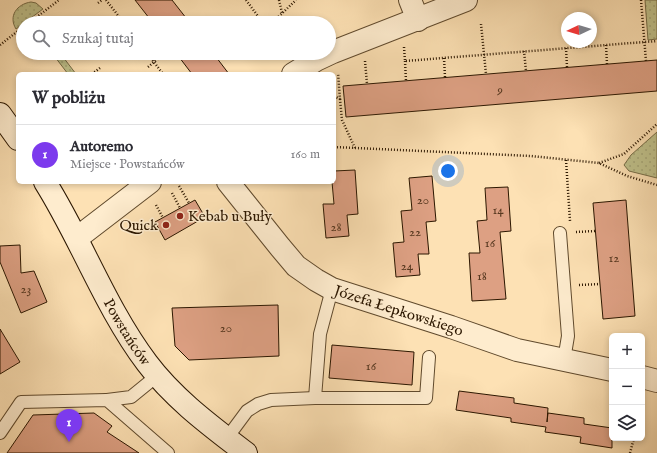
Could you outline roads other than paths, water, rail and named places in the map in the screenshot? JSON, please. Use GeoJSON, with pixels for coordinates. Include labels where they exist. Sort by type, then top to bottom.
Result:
{"type":"FeatureCollection","features":[{"type":"Feature","properties":{"kind":"street"},"geometry":{"type":"LineString","coordinates":[[336,50],[414,10],[466,0]]}},
{"type":"Feature","properties":{"kind":"street"},"geometry":{"type":"LineString","coordinates":[[296,72],[316,60]]}},
{"type":"Feature","properties":{"kind":"street"},"geometry":{"type":"LineString","coordinates":[[0,114],[16,136]]}},
{"type":"Feature","properties":{"kind":"street","name":"Powstańców"},"geometry":{"type":"LineString","coordinates":[[46,184],[77,238],[121,325],[147,363],[185,404],[246,453]]}},
{"type":"Feature","properties":{"kind":"street"},"geometry":{"type":"LineString","coordinates":[[77,238],[147,184]]}},
{"type":"Feature","properties":{"kind":"street","name":"Józefa Łepkowskiego"},"geometry":{"type":"LineString","coordinates":[[230,184],[296,266],[316,280],[332,288],[517,350],[609,369]]}},
{"type":"Feature","properties":{"kind":"street"},"geometry":{"type":"LineString","coordinates":[[645,378],[657,381]]}},
{"type":"Feature","properties":{"kind":"lane"},"geometry":{"type":"LineString","coordinates":[[564,360],[568,336],[564,286],[565,233]]}},
{"type":"Feature","properties":{"kind":"lane"},"geometry":{"type":"LineString","coordinates":[[314,398],[320,334],[332,288]]}},
{"type":"Feature","properties":{"kind":"lane"},"geometry":{"type":"LineString","coordinates":[[227,438],[246,411],[258,404],[271,400],[314,398],[426,398],[429,357]]}},
{"type":"Feature","properties":{"kind":"lane"},"geometry":{"type":"LineString","coordinates":[[0,433],[21,402],[106,400],[131,397],[158,375]]}},
{"type":"Feature","properties":{"kind":"lane"},"geometry":{"type":"LineString","coordinates":[[106,400],[168,453]]}},
{"type":"Feature","properties":{"kind":"place","name":"Kebab u Buły"},"geometry":{"type":"Point","coordinates":[180,216]}},
{"type":"Feature","properties":{"kind":"place","name":"Quick"},"geometry":{"type":"Point","coordinates":[166,225]}},
{"type":"Feature","properties":{"kind":"place","name":"Autoremo"},"geometry":{"type":"Point","coordinates":[69,442]}}]}
